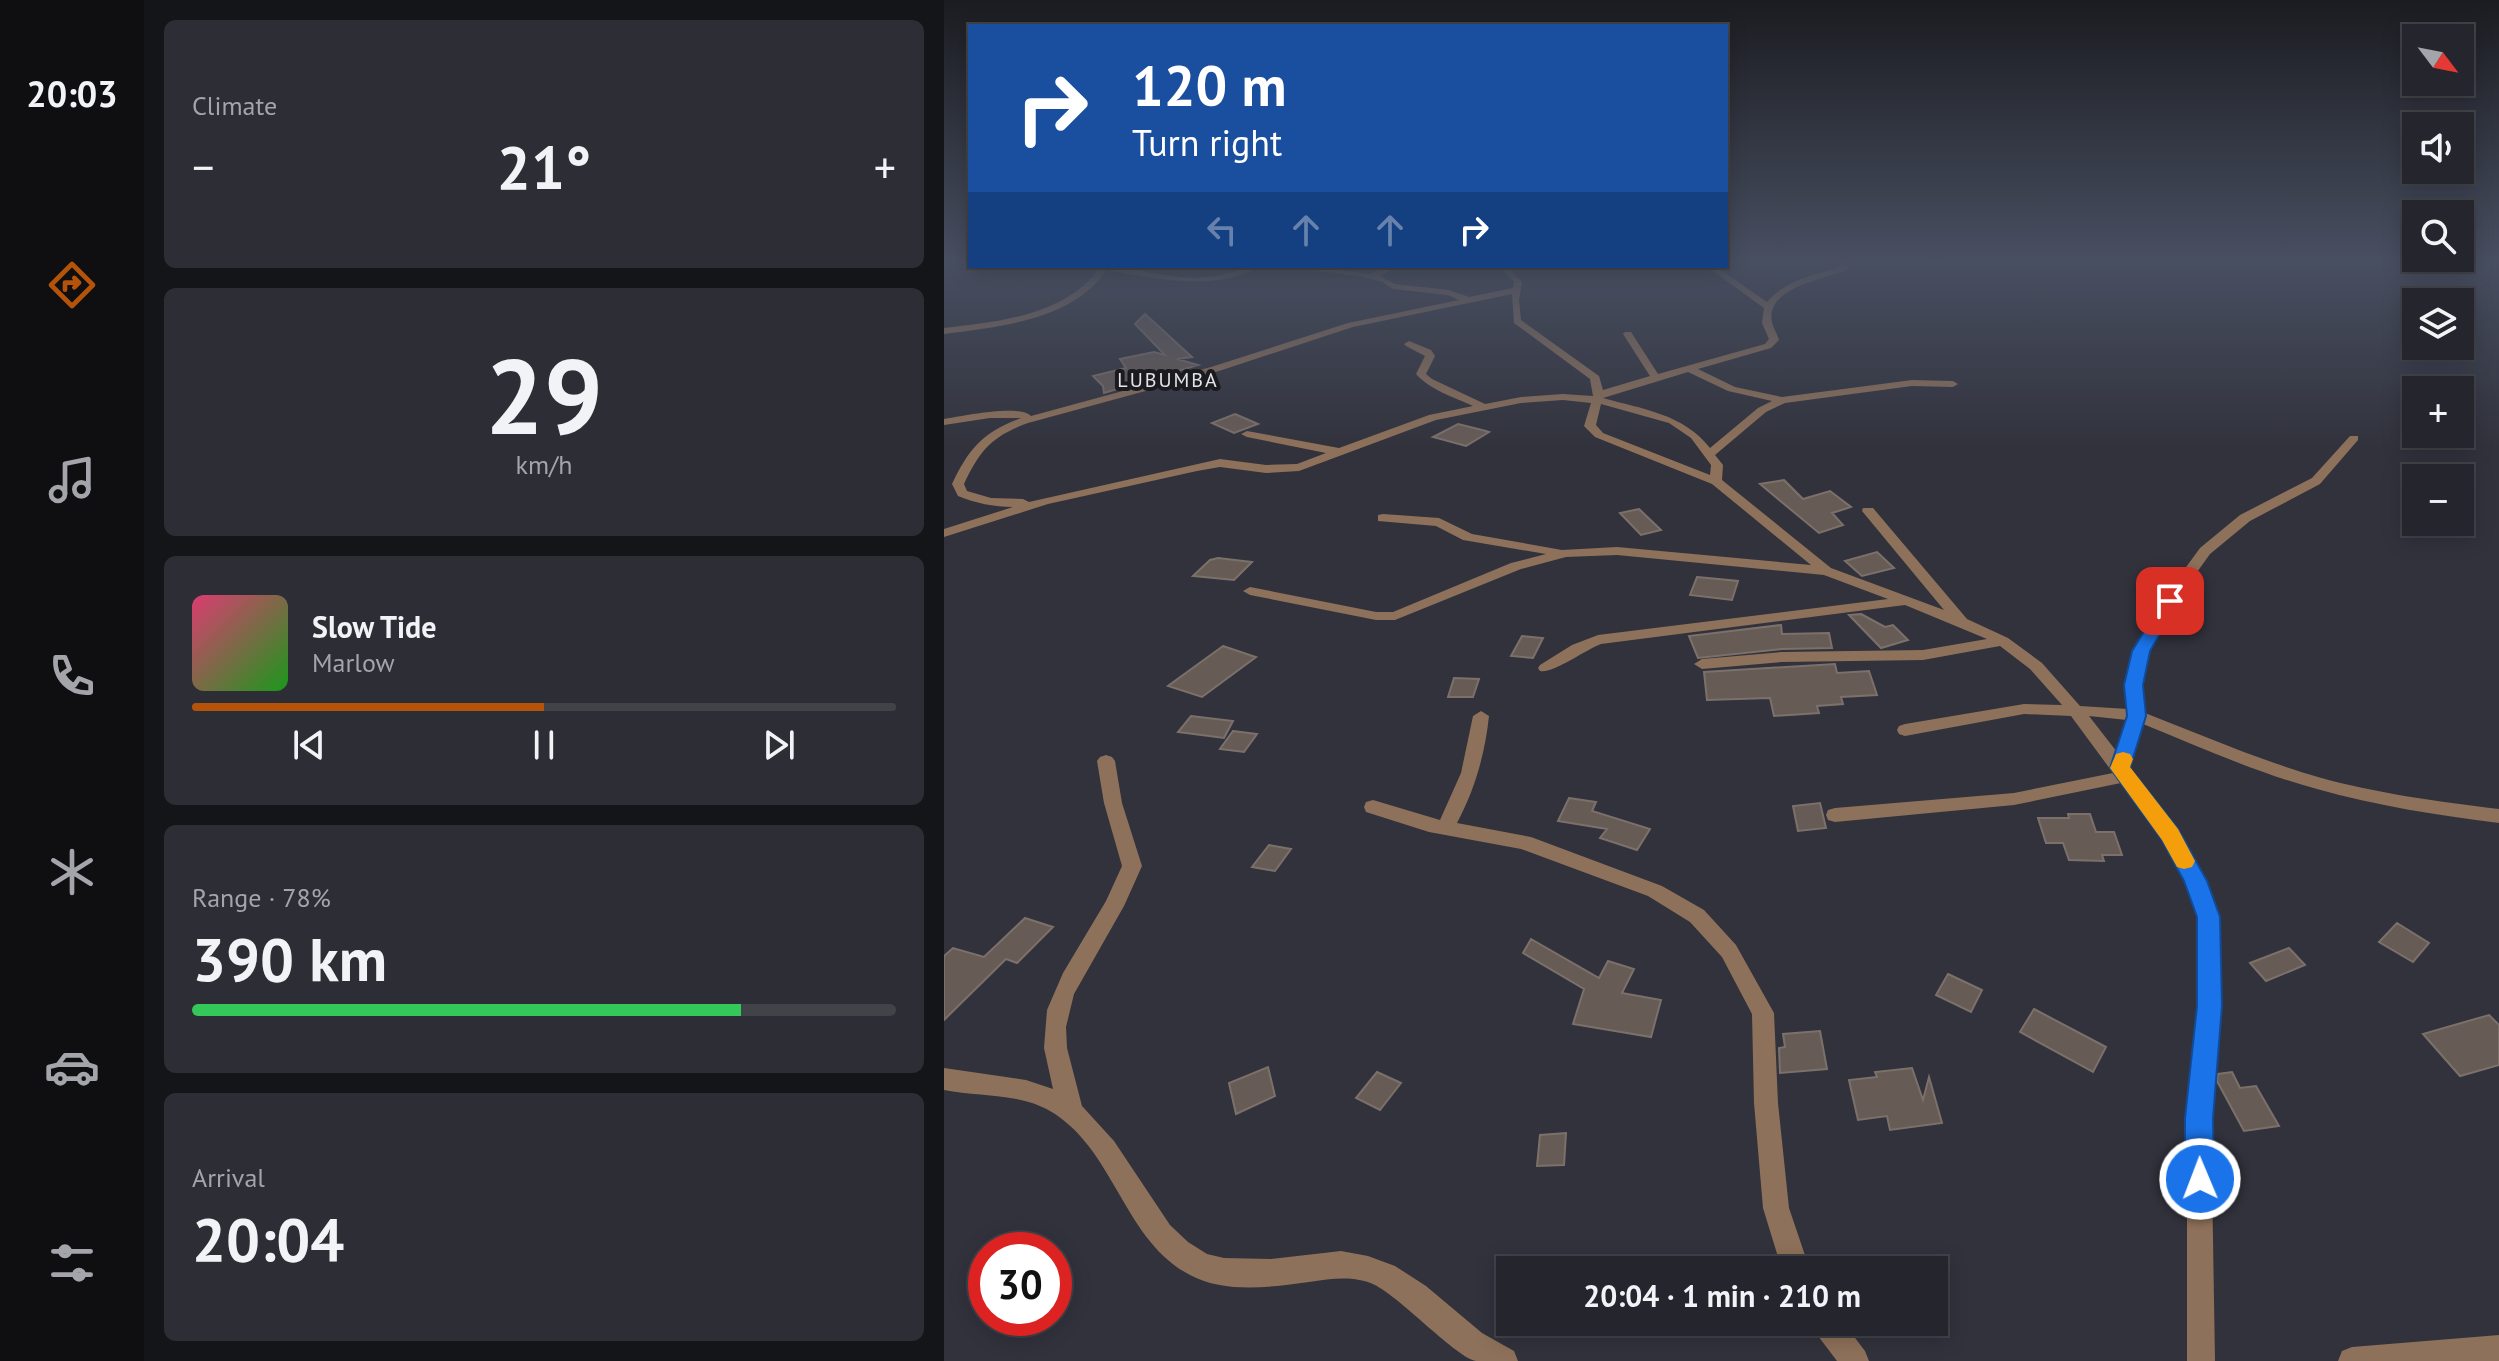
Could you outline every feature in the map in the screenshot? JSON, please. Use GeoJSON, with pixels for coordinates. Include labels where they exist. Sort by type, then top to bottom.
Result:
{"type":"FeatureCollection","features":[{"type":"Feature","properties":{"kind":"street"},"geometry":{"type":"LineString","coordinates":[[944,331],[1000,323]]}},
{"type":"Feature","properties":{"kind":"street"},"geometry":{"type":"LineString","coordinates":[[1045,501],[990,502],[962,493],[958,484],[970,458],[984,442],[1002,429],[1043,415],[1174,381],[1360,323]]}},
{"type":"Feature","properties":{"kind":"street"},"geometry":{"type":"LineString","coordinates":[[1518,323],[1523,329],[1587,370],[1597,381],[1604,400]]}},
{"type":"Feature","properties":{"kind":"street"},"geometry":{"type":"LineString","coordinates":[[1768,323],[1775,336],[1768,346],[1634,385],[1604,400],[1590,426],[1599,435],[1716,481],[1826,571]]}},
{"type":"Feature","properties":{"kind":"street"},"geometry":{"type":"LineString","coordinates":[[1628,334],[1656,378]]}},
{"type":"Feature","properties":{"kind":"street"},"geometry":{"type":"LineString","coordinates":[[1409,344],[1428,352],[1430,356],[1421,374],[1428,381],[1484,407]]}},
{"type":"Feature","properties":{"kind":"street"},"geometry":{"type":"LineString","coordinates":[[1690,369],[1732,389],[1782,400]]}},
{"type":"Feature","properties":{"kind":"street"},"geometry":{"type":"LineString","coordinates":[[1709,454],[1762,410],[1782,400],[1912,383],[1953,384]]}},
{"type":"Feature","properties":{"kind":"street"},"geometry":{"type":"LineString","coordinates":[[944,533],[1045,501],[1197,467],[1220,463],[1283,469],[1299,467],[1405,425],[1484,407],[1563,397],[1604,400],[1637,396],[1634,385]]}},
{"type":"Feature","properties":{"kind":"street"},"geometry":{"type":"LineString","coordinates":[[1604,400],[1673,421],[1695,436],[1717,465],[1716,481]]}},
{"type":"Feature","properties":{"kind":"street"},"geometry":{"type":"LineString","coordinates":[[944,422],[990,415],[1043,415]]}},
{"type":"Feature","properties":{"kind":"street"},"geometry":{"type":"LineString","coordinates":[[1247,434],[1340,452]]}},
{"type":"Feature","properties":{"kind":"street"},"geometry":{"type":"LineString","coordinates":[[2123,772],[2137,716],[2133,685],[2141,651],[2205,551],[2245,518],[2316,481],[2354,438]]}},
{"type":"Feature","properties":{"kind":"street"},"geometry":{"type":"LineString","coordinates":[[1868,511],[1964,623]]}},
{"type":"Feature","properties":{"kind":"street"},"geometry":{"type":"LineString","coordinates":[[1383,518],[1439,522],[1478,539],[1566,553],[1617,551],[1826,571],[1964,623],[2003,641],[2036,666],[2076,711],[2170,835],[2195,881],[2208,917],[2209,1006],[2199,1118],[2201,1361]]}},
{"type":"Feature","properties":{"kind":"street"},"geometry":{"type":"LineString","coordinates":[[1250,591],[1376,616],[1395,616],[1434,603],[1516,566],[1566,553]]}},
{"type":"Feature","properties":{"kind":"street"},"geometry":{"type":"LineString","coordinates":[[1546,668],[1577,648],[1598,640],[1907,601]]}},
{"type":"Feature","properties":{"kind":"street"},"geometry":{"type":"LineString","coordinates":[[1702,664],[1782,657],[1923,655],[2003,641]]}},
{"type":"Feature","properties":{"kind":"street"},"geometry":{"type":"LineString","coordinates":[[1905,730],[2024,709],[2137,716],[2263,766],[2320,784],[2449,810],[2499,816]]}},
{"type":"Feature","properties":{"kind":"street"},"geometry":{"type":"LineString","coordinates":[[1446,827],[1459,804],[1478,752],[1481,716]]}},
{"type":"Feature","properties":{"kind":"street"},"geometry":{"type":"LineString","coordinates":[[1072,1111],[1056,1054],[1055,1027],[1089,943],[1113,908],[1132,866],[1113,803],[1106,761]]}},
{"type":"Feature","properties":{"kind":"street"},"geometry":{"type":"LineString","coordinates":[[1835,815],[2014,799],[2123,772]]}},
{"type":"Feature","properties":{"kind":"street"},"geometry":{"type":"LineString","coordinates":[[1373,807],[1446,827],[1524,842],[1655,891],[1697,916],[1729,951],[1763,1013],[1766,1103],[1776,1208],[1791,1256]]}},
{"type":"Feature","properties":{"kind":"street"},"geometry":{"type":"LineString","coordinates":[[944,1079],[1023,1088],[1072,1111],[1100,1144],[1161,1236],[1177,1253],[1204,1267],[1241,1273],[1349,1264],[1388,1278],[1435,1310],[1473,1344],[1504,1361]]}},
{"type":"Feature","properties":{"kind":"street"},"geometry":{"type":"LineString","coordinates":[[1836,1336],[1855,1361]]}},
{"type":"Feature","properties":{"kind":"street"},"geometry":{"type":"LineString","coordinates":[[2352,1361],[2499,1349]]}},
{"type":"Feature","properties":{"kind":"building"},"geometry":{"type":"Polygon","coordinates":[[[1154,323],[1192,357],[1177,359],[1198,365],[1104,393],[1103,386],[1093,376],[1126,368],[1120,359],[1154,352],[1165,355],[1135,324],[1154,323]]]}},
{"type":"Feature","properties":{"kind":"building"},"geometry":{"type":"Polygon","coordinates":[[[1235,414],[1258,424],[1234,433],[1212,423],[1235,414]]]}},
{"type":"Feature","properties":{"kind":"building"},"geometry":{"type":"Polygon","coordinates":[[[1458,424],[1489,432],[1466,446],[1433,437],[1458,424]]]}},
{"type":"Feature","properties":{"kind":"building"},"geometry":{"type":"Polygon","coordinates":[[[1784,480],[1803,499],[1830,491],[1851,507],[1832,513],[1843,525],[1819,533],[1760,484],[1784,480]]]}},
{"type":"Feature","properties":{"kind":"building"},"geometry":{"type":"Polygon","coordinates":[[[1639,509],[1661,530],[1641,535],[1620,513],[1639,509]]]}},
{"type":"Feature","properties":{"kind":"building"},"geometry":{"type":"Polygon","coordinates":[[[1877,552],[1894,568],[1862,576],[1845,561],[1877,552]]]}},
{"type":"Feature","properties":{"kind":"building"},"geometry":{"type":"Polygon","coordinates":[[[1210,560],[1252,562],[1234,580],[1193,576],[1210,560]]]}},
{"type":"Feature","properties":{"kind":"building"},"geometry":{"type":"Polygon","coordinates":[[[1697,577],[1738,581],[1732,600],[1690,595],[1697,577]]]}},
{"type":"Feature","properties":{"kind":"building"},"geometry":{"type":"Polygon","coordinates":[[[1861,614],[1885,627],[1893,625],[1908,640],[1881,648],[1849,615],[1861,614]]]}},
{"type":"Feature","properties":{"kind":"building"},"geometry":{"type":"Polygon","coordinates":[[[1781,625],[1782,634],[1829,633],[1832,648],[1782,649],[1698,658],[1689,636],[1781,625]]]}},
{"type":"Feature","properties":{"kind":"building"},"geometry":{"type":"Polygon","coordinates":[[[1522,636],[1543,638],[1533,658],[1511,656],[1522,636]]]}},
{"type":"Feature","properties":{"kind":"building"},"geometry":{"type":"Polygon","coordinates":[[[1223,646],[1256,657],[1202,697],[1168,686],[1223,646]]]}},
{"type":"Feature","properties":{"kind":"building"},"geometry":{"type":"Polygon","coordinates":[[[1835,664],[1837,673],[1869,671],[1877,695],[1841,697],[1843,704],[1817,706],[1819,713],[1774,716],[1770,698],[1707,700],[1704,672],[1835,664]]]}},
{"type":"Feature","properties":{"kind":"building"},"geometry":{"type":"Polygon","coordinates":[[[1454,678],[1479,679],[1473,697],[1448,697],[1454,678]]]}},
{"type":"Feature","properties":{"kind":"building"},"geometry":{"type":"Polygon","coordinates":[[[1191,716],[1233,721],[1224,738],[1178,732],[1191,716]]]}},
{"type":"Feature","properties":{"kind":"building"},"geometry":{"type":"Polygon","coordinates":[[[1233,731],[1257,734],[1244,752],[1220,749],[1233,731]]]}},
{"type":"Feature","properties":{"kind":"building"},"geometry":{"type":"Polygon","coordinates":[[[1569,798],[1596,802],[1592,811],[1650,829],[1637,850],[1600,838],[1607,829],[1558,821],[1569,798]]]}},
{"type":"Feature","properties":{"kind":"building"},"geometry":{"type":"Polygon","coordinates":[[[1820,803],[1826,828],[1798,831],[1793,806],[1820,803]]]}},
{"type":"Feature","properties":{"kind":"building"},"geometry":{"type":"Polygon","coordinates":[[[2068,814],[2090,814],[2096,832],[2114,832],[2122,855],[2102,855],[2104,861],[2069,860],[2063,843],[2046,843],[2038,818],[2069,818],[2068,814]]]}},
{"type":"Feature","properties":{"kind":"building"},"geometry":{"type":"Polygon","coordinates":[[[1269,845],[1291,849],[1275,871],[1252,867],[1269,845]]]}},
{"type":"Feature","properties":{"kind":"building"},"geometry":{"type":"Polygon","coordinates":[[[1025,918],[1053,927],[1017,963],[1006,959],[944,1020],[944,956],[953,948],[984,957],[1025,918]]]}},
{"type":"Feature","properties":{"kind":"building"},"geometry":{"type":"Polygon","coordinates":[[[2397,923],[2429,943],[2413,962],[2379,942],[2397,923]]]}},
{"type":"Feature","properties":{"kind":"building"},"geometry":{"type":"Polygon","coordinates":[[[1531,939],[1599,978],[1608,961],[1634,969],[1622,993],[1661,1000],[1651,1037],[1573,1024],[1584,989],[1523,953],[1531,939]]]}},
{"type":"Feature","properties":{"kind":"building"},"geometry":{"type":"Polygon","coordinates":[[[2289,948],[2305,965],[2266,981],[2250,963],[2289,948]]]}},
{"type":"Feature","properties":{"kind":"building"},"geometry":{"type":"Polygon","coordinates":[[[1948,974],[1982,990],[1971,1012],[1936,995],[1948,974]]]}},
{"type":"Feature","properties":{"kind":"building"},"geometry":{"type":"Polygon","coordinates":[[[2034,1009],[2106,1047],[2093,1072],[2020,1032],[2034,1009]]]}},
{"type":"Feature","properties":{"kind":"building"},"geometry":{"type":"Polygon","coordinates":[[[2489,1015],[2499,1025],[2499,1065],[2460,1076],[2423,1034],[2489,1015]]]}},
{"type":"Feature","properties":{"kind":"building"},"geometry":{"type":"Polygon","coordinates":[[[1820,1031],[1827,1069],[1780,1073],[1779,1048],[1785,1047],[1783,1034],[1820,1031]]]}},
{"type":"Feature","properties":{"kind":"building"},"geometry":{"type":"Polygon","coordinates":[[[1268,1067],[1275,1096],[1236,1114],[1229,1083],[1268,1067]]]}},
{"type":"Feature","properties":{"kind":"building"},"geometry":{"type":"Polygon","coordinates":[[[1912,1068],[1923,1100],[1929,1077],[1942,1123],[1890,1130],[1887,1116],[1858,1120],[1849,1080],[1877,1077],[1875,1072],[1912,1068]]]}},
{"type":"Feature","properties":{"kind":"building"},"geometry":{"type":"Polygon","coordinates":[[[1377,1072],[1401,1083],[1380,1110],[1356,1098],[1377,1072]]]}},
{"type":"Feature","properties":{"kind":"building"},"geometry":{"type":"Polygon","coordinates":[[[2232,1072],[2240,1088],[2256,1086],[2279,1126],[2244,1131],[2217,1081],[2218,1074],[2232,1072]]]}},
{"type":"Feature","properties":{"kind":"building"},"geometry":{"type":"Polygon","coordinates":[[[1566,1133],[1564,1165],[1537,1166],[1540,1135],[1566,1133]]]}},
{"type":"Feature","properties":{"kind":"slow traffic"},"geometry":{"type":"LineString","coordinates":[[2123,759],[2120,768],[2170,835],[2184,861]]}},
{"type":"Feature","properties":{"kind":"district","name":"LUBUMBA"},"geometry":{"type":"Point","coordinates":[1168,380]}},
{"type":"Feature","properties":{"kind":"route"},"geometry":{"type":"LineString","coordinates":[[2170,601],[2141,651],[2137,664],[2133,685],[2137,716],[2120,768],[2170,835],[2195,881],[2208,917],[2209,1006],[2199,1118],[2200,1179]]}}]}
